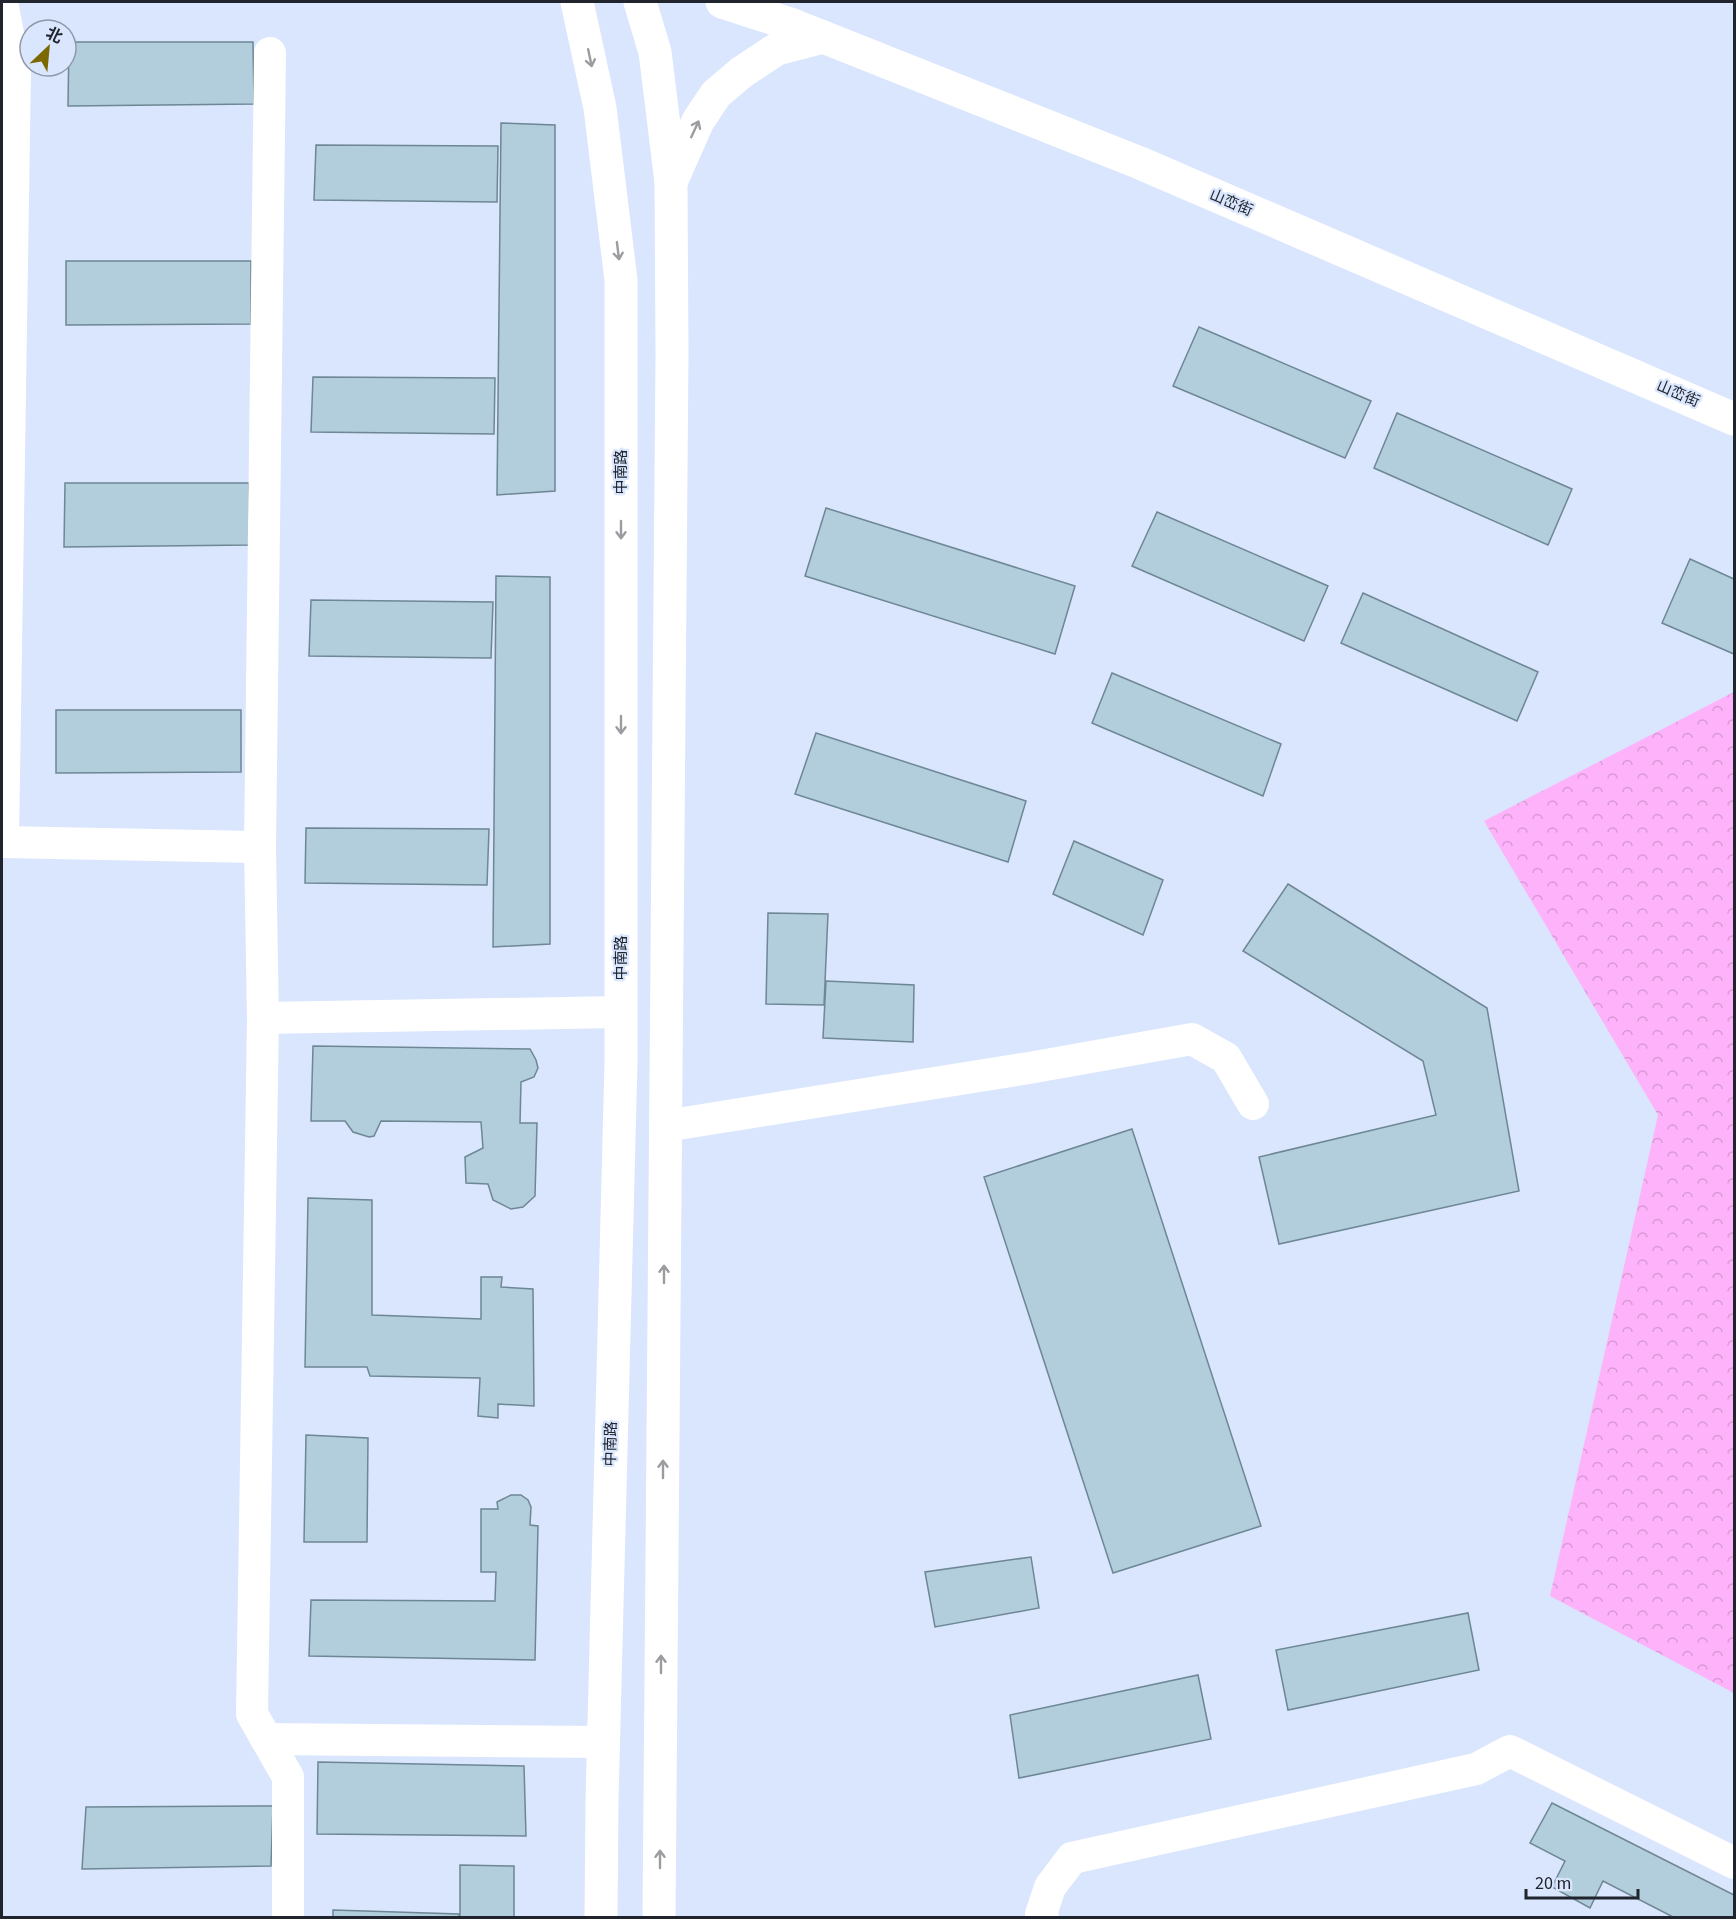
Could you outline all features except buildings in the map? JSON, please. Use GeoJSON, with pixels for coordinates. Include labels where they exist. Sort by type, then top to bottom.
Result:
{"type":"FeatureCollection","features":[{"type":"Feature","properties":{"kind":"main road","name":"中南路"},"geometry":{"type":"LineString","coordinates":[[577,2],[600,108],[621,280],[621,1012],[601,1917]]}},
{"type":"Feature","properties":{"kind":"main road"},"geometry":{"type":"LineString","coordinates":[[640,2],[655,52],[671,182],[672,354],[659,1917]]}},
{"type":"Feature","properties":{"kind":"main road","name":"山峦街"},"geometry":{"type":"LineString","coordinates":[[722,2],[823,36],[1140,164],[1734,419]]}},
{"type":"Feature","properties":{"kind":"main road"},"geometry":{"type":"LineString","coordinates":[[671,182],[698,121],[716,94],[742,72],[777,49],[823,36]]}},
{"type":"Feature","properties":{"kind":"street"},"geometry":{"type":"LineString","coordinates":[[2,2],[15,70],[2,842],[260,847]]}},
{"type":"Feature","properties":{"kind":"street"},"geometry":{"type":"LineString","coordinates":[[270,53],[260,847],[263,1018],[252,1714],[288,1778],[288,1917]]}},
{"type":"Feature","properties":{"kind":"street"},"geometry":{"type":"LineString","coordinates":[[263,1018],[621,1012]]}},
{"type":"Feature","properties":{"kind":"street"},"geometry":{"type":"LineString","coordinates":[[666,1126],[1029,1068],[1192,1039],[1226,1058],[1253,1104]]}},
{"type":"Feature","properties":{"kind":"street"},"geometry":{"type":"LineString","coordinates":[[266,1739],[604,1742]]}},
{"type":"Feature","properties":{"kind":"street"},"geometry":{"type":"LineString","coordinates":[[1043,1917],[1041,1914],[1050,1887],[1072,1858],[1476,1769],[1510,1751],[1734,1863]]}},
{"type":"Feature","properties":{"kind":"green space"},"geometry":{"type":"Polygon","coordinates":[[[1734,692],[1734,1693],[1550,1596],[1658,1115],[1484,821],[1734,692]]]}}]}
